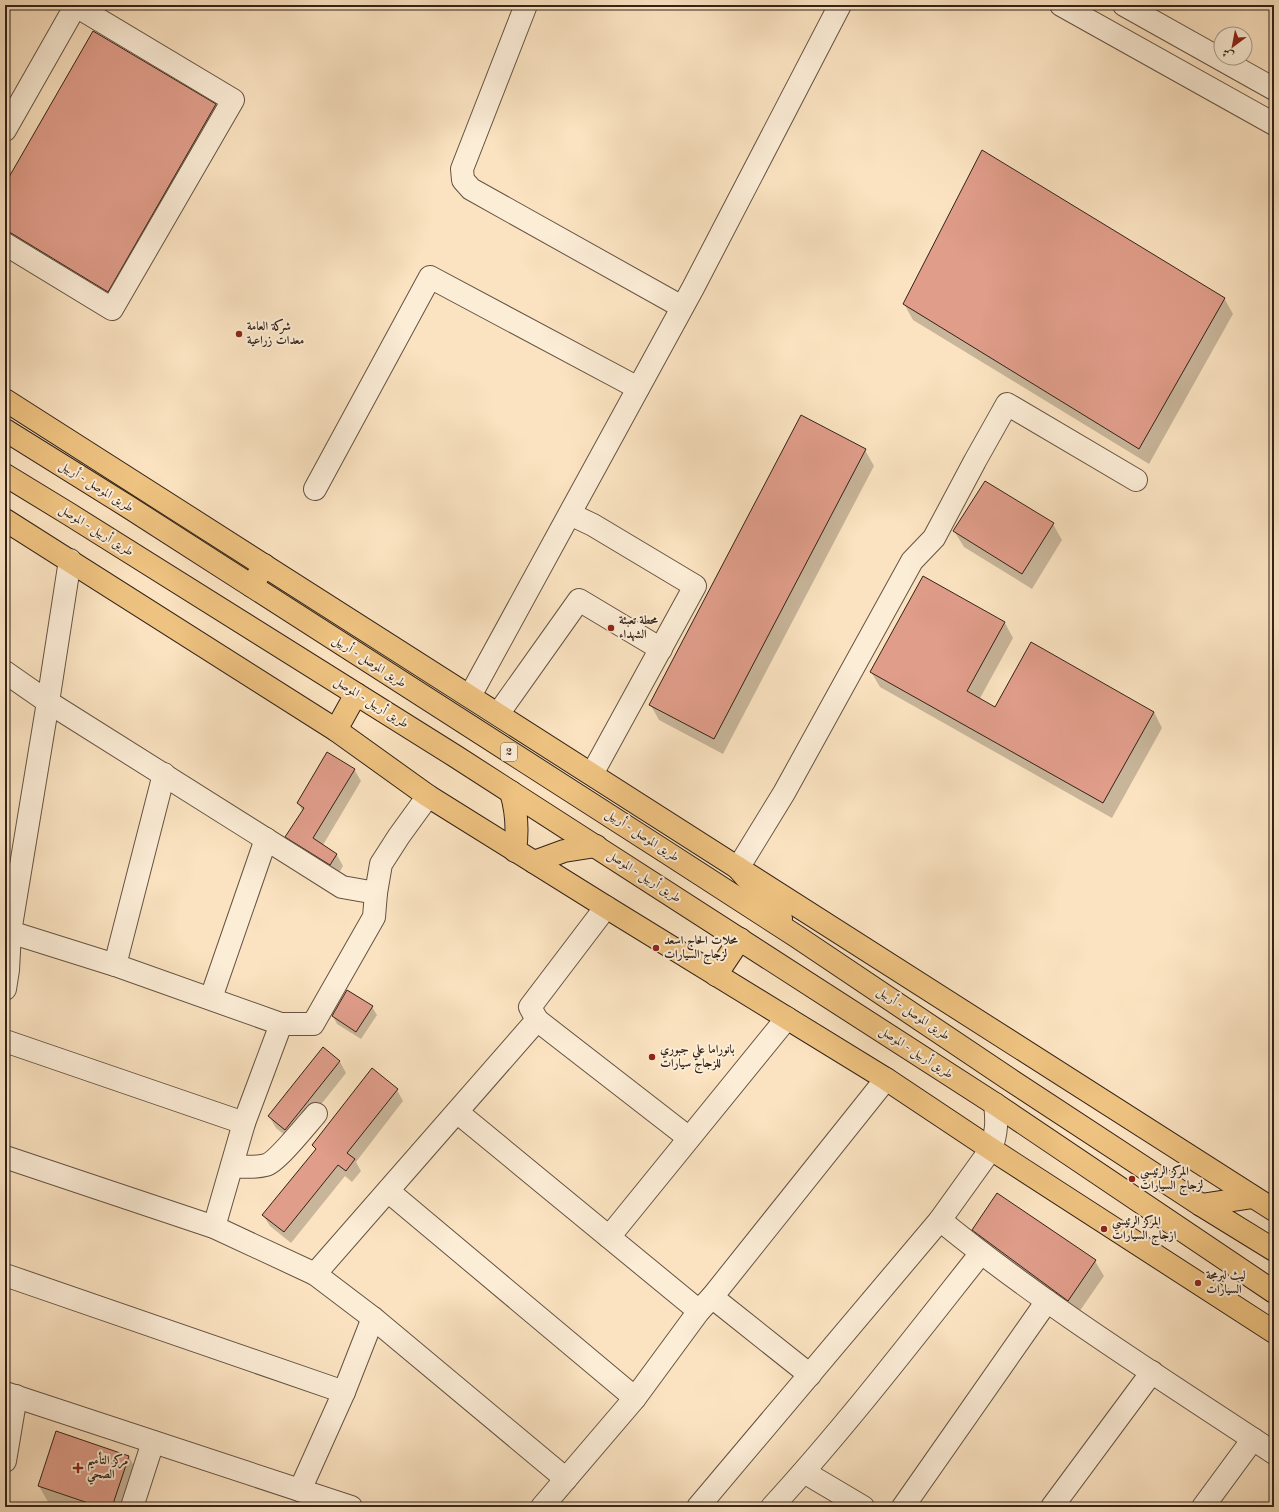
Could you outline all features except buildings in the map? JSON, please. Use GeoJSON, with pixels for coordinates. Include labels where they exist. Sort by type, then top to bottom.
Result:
{"type":"FeatureCollection","features":[{"type":"Feature","properties":{"kind":"main road"},"geometry":{"type":"LineString","coordinates":[[5,400],[1274,1210]]}},
{"type":"Feature","properties":{"kind":"main road","name":"طريق الموصل - أربيل"},"geometry":{"type":"LineString","coordinates":[[5,430],[127,506],[796,936],[1201,1205],[1274,1250]]}},
{"type":"Feature","properties":{"kind":"main road","name":"طريق أربيل - الموصل"},"geometry":{"type":"LineString","coordinates":[[5,475],[596,846],[995,1104],[1274,1292]]}},
{"type":"Feature","properties":{"kind":"main road"},"geometry":{"type":"LineString","coordinates":[[5,520],[336,730],[428,796],[886,1079],[991,1149],[1274,1332]]}},
{"type":"Feature","properties":{"kind":"main road"},"geometry":{"type":"LineString","coordinates":[[252,586],[264,565]]}},
{"type":"Feature","properties":{"kind":"main road"},"geometry":{"type":"LineString","coordinates":[[336,730],[356,694]]}},
{"type":"Feature","properties":{"kind":"main road"},"geometry":{"type":"LineString","coordinates":[[511,792],[515,805],[518,832],[515,851]]}},
{"type":"Feature","properties":{"kind":"main road"},"geometry":{"type":"LineString","coordinates":[[534,862],[564,851],[596,846]]}},
{"type":"Feature","properties":{"kind":"main road"},"geometry":{"type":"LineString","coordinates":[[738,868],[796,936]]}},
{"type":"Feature","properties":{"kind":"main road"},"geometry":{"type":"LineString","coordinates":[[716,975],[740,939]]}},
{"type":"Feature","properties":{"kind":"main road"},"geometry":{"type":"LineString","coordinates":[[995,1104],[1010,1079]]}},
{"type":"Feature","properties":{"kind":"main road"},"geometry":{"type":"LineString","coordinates":[[1201,1205],[1253,1197]]}},
{"type":"Feature","properties":{"kind":"street"},"geometry":{"type":"LineString","coordinates":[[5,130],[76,5],[233,100],[112,309],[5,244]]}},
{"type":"Feature","properties":{"kind":"street"},"geometry":{"type":"LineString","coordinates":[[526,5],[462,170],[463,180],[471,189],[682,307]]}},
{"type":"Feature","properties":{"kind":"street"},"geometry":{"type":"LineString","coordinates":[[470,696],[682,307],[840,5]]}},
{"type":"Feature","properties":{"kind":"street"},"geometry":{"type":"LineString","coordinates":[[1061,5],[1274,124]]}},
{"type":"Feature","properties":{"kind":"street"},"geometry":{"type":"LineString","coordinates":[[1124,5],[1274,89]]}},
{"type":"Feature","properties":{"kind":"street"},"geometry":{"type":"LineString","coordinates":[[315,489],[430,277],[638,388]]}},
{"type":"Feature","properties":{"kind":"street"},"geometry":{"type":"LineString","coordinates":[[738,868],[784,793],[912,561],[934,538],[975,460],[1007,404],[1136,480]]}},
{"type":"Feature","properties":{"kind":"street"},"geometry":{"type":"LineString","coordinates":[[570,514],[696,586],[592,774]]}},
{"type":"Feature","properties":{"kind":"street"},"geometry":{"type":"LineString","coordinates":[[6,976],[10,932],[70,560]]}},
{"type":"Feature","properties":{"kind":"street"},"geometry":{"type":"LineString","coordinates":[[498,714],[579,600],[661,649]]}},
{"type":"Feature","properties":{"kind":"street"},"geometry":{"type":"LineString","coordinates":[[5,672],[48,702],[342,887],[376,893]]}},
{"type":"Feature","properties":{"kind":"street"},"geometry":{"type":"LineString","coordinates":[[115,965],[164,774]]}},
{"type":"Feature","properties":{"kind":"street"},"geometry":{"type":"LineString","coordinates":[[10,932],[115,965],[281,1024],[313,1024],[374,917],[381,864],[428,796]]}},
{"type":"Feature","properties":{"kind":"street"},"geometry":{"type":"LineString","coordinates":[[211,998],[266,839]]}},
{"type":"Feature","properties":{"kind":"street"},"geometry":{"type":"LineString","coordinates":[[606,907],[530,1007],[537,1020],[689,1138]]}},
{"type":"Feature","properties":{"kind":"street"},"geometry":{"type":"LineString","coordinates":[[609,1237],[787,1018]]}},
{"type":"Feature","properties":{"kind":"street"},"geometry":{"type":"LineString","coordinates":[[315,1274],[537,1020]]}},
{"type":"Feature","properties":{"kind":"street"},"geometry":{"type":"LineString","coordinates":[[214,1227],[244,1123],[281,1024]]}},
{"type":"Feature","properties":{"kind":"street"},"geometry":{"type":"LineString","coordinates":[[5,1041],[244,1123]]}},
{"type":"Feature","properties":{"kind":"street"},"geometry":{"type":"LineString","coordinates":[[542,1507],[635,1398],[706,1304],[886,1079]]}},
{"type":"Feature","properties":{"kind":"street"},"geometry":{"type":"LineString","coordinates":[[698,1507],[940,1220],[991,1149],[995,1139],[997,1127],[995,1104]]}},
{"type":"Feature","properties":{"kind":"street"},"geometry":{"type":"LineString","coordinates":[[457,1112],[609,1237],[810,1375]]}},
{"type":"Feature","properties":{"kind":"street"},"geometry":{"type":"LineString","coordinates":[[232,1166],[256,1167],[268,1165],[316,1114]]}},
{"type":"Feature","properties":{"kind":"street"},"geometry":{"type":"LineString","coordinates":[[5,1157],[214,1227],[315,1274],[373,1318],[566,1479]]}},
{"type":"Feature","properties":{"kind":"street"},"geometry":{"type":"LineString","coordinates":[[388,1191],[635,1398]]}},
{"type":"Feature","properties":{"kind":"street"},"geometry":{"type":"LineString","coordinates":[[940,1220],[981,1253],[1047,1301],[1274,1453]]}},
{"type":"Feature","properties":{"kind":"street"},"geometry":{"type":"LineString","coordinates":[[772,1507],[804,1472],[906,1348],[981,1253]]}},
{"type":"Feature","properties":{"kind":"street"},"geometry":{"type":"LineString","coordinates":[[5,1275],[344,1392]]}},
{"type":"Feature","properties":{"kind":"street"},"geometry":{"type":"LineString","coordinates":[[903,1507],[1047,1301]]}},
{"type":"Feature","properties":{"kind":"street"},"geometry":{"type":"LineString","coordinates":[[300,1490],[344,1392],[373,1318]]}},
{"type":"Feature","properties":{"kind":"street"},"geometry":{"type":"LineString","coordinates":[[1052,1507],[1152,1372]]}},
{"type":"Feature","properties":{"kind":"street"},"geometry":{"type":"LineString","coordinates":[[5,1461],[11,1394],[300,1490],[319,1502],[351,1507]]}},
{"type":"Feature","properties":{"kind":"street"},"geometry":{"type":"LineString","coordinates":[[1203,1507],[1253,1439]]}},
{"type":"Feature","properties":{"kind":"street"},"geometry":{"type":"LineString","coordinates":[[132,1507],[153,1442]]}},
{"type":"Feature","properties":{"kind":"street"},"geometry":{"type":"LineString","coordinates":[[804,1472],[864,1507]]}},
{"type":"Feature","properties":{"kind":"place","name":"شركة العامة معدات زراعية"},"geometry":{"type":"Point","coordinates":[239,334]}},
{"type":"Feature","properties":{"kind":"place","name":"محطة تعبئة الشهداء"},"geometry":{"type":"Point","coordinates":[611,628]}},
{"type":"Feature","properties":{"kind":"place","name":"محلات الحاج اسعد لزجاج السيارات"},"geometry":{"type":"Point","coordinates":[656,948]}},
{"type":"Feature","properties":{"kind":"place","name":"بانوراما علي جبوري للزجاج سيارات"},"geometry":{"type":"Point","coordinates":[652,1057]}},
{"type":"Feature","properties":{"kind":"place","name":"المركز الرئيسي لزجاج السيارات"},"geometry":{"type":"Point","coordinates":[1132,1179]}},
{"type":"Feature","properties":{"kind":"place","name":"المركز الرئيسي ازجاج السيارات"},"geometry":{"type":"Point","coordinates":[1104,1229]}},
{"type":"Feature","properties":{"kind":"place","name":"ليث لبرمجة السيارات"},"geometry":{"type":"Point","coordinates":[1198,1283]}},
{"type":"Feature","properties":{"kind":"place","name":"مركز التأميم الصحي"},"geometry":{"type":"Point","coordinates":[78,1468]}}]}
